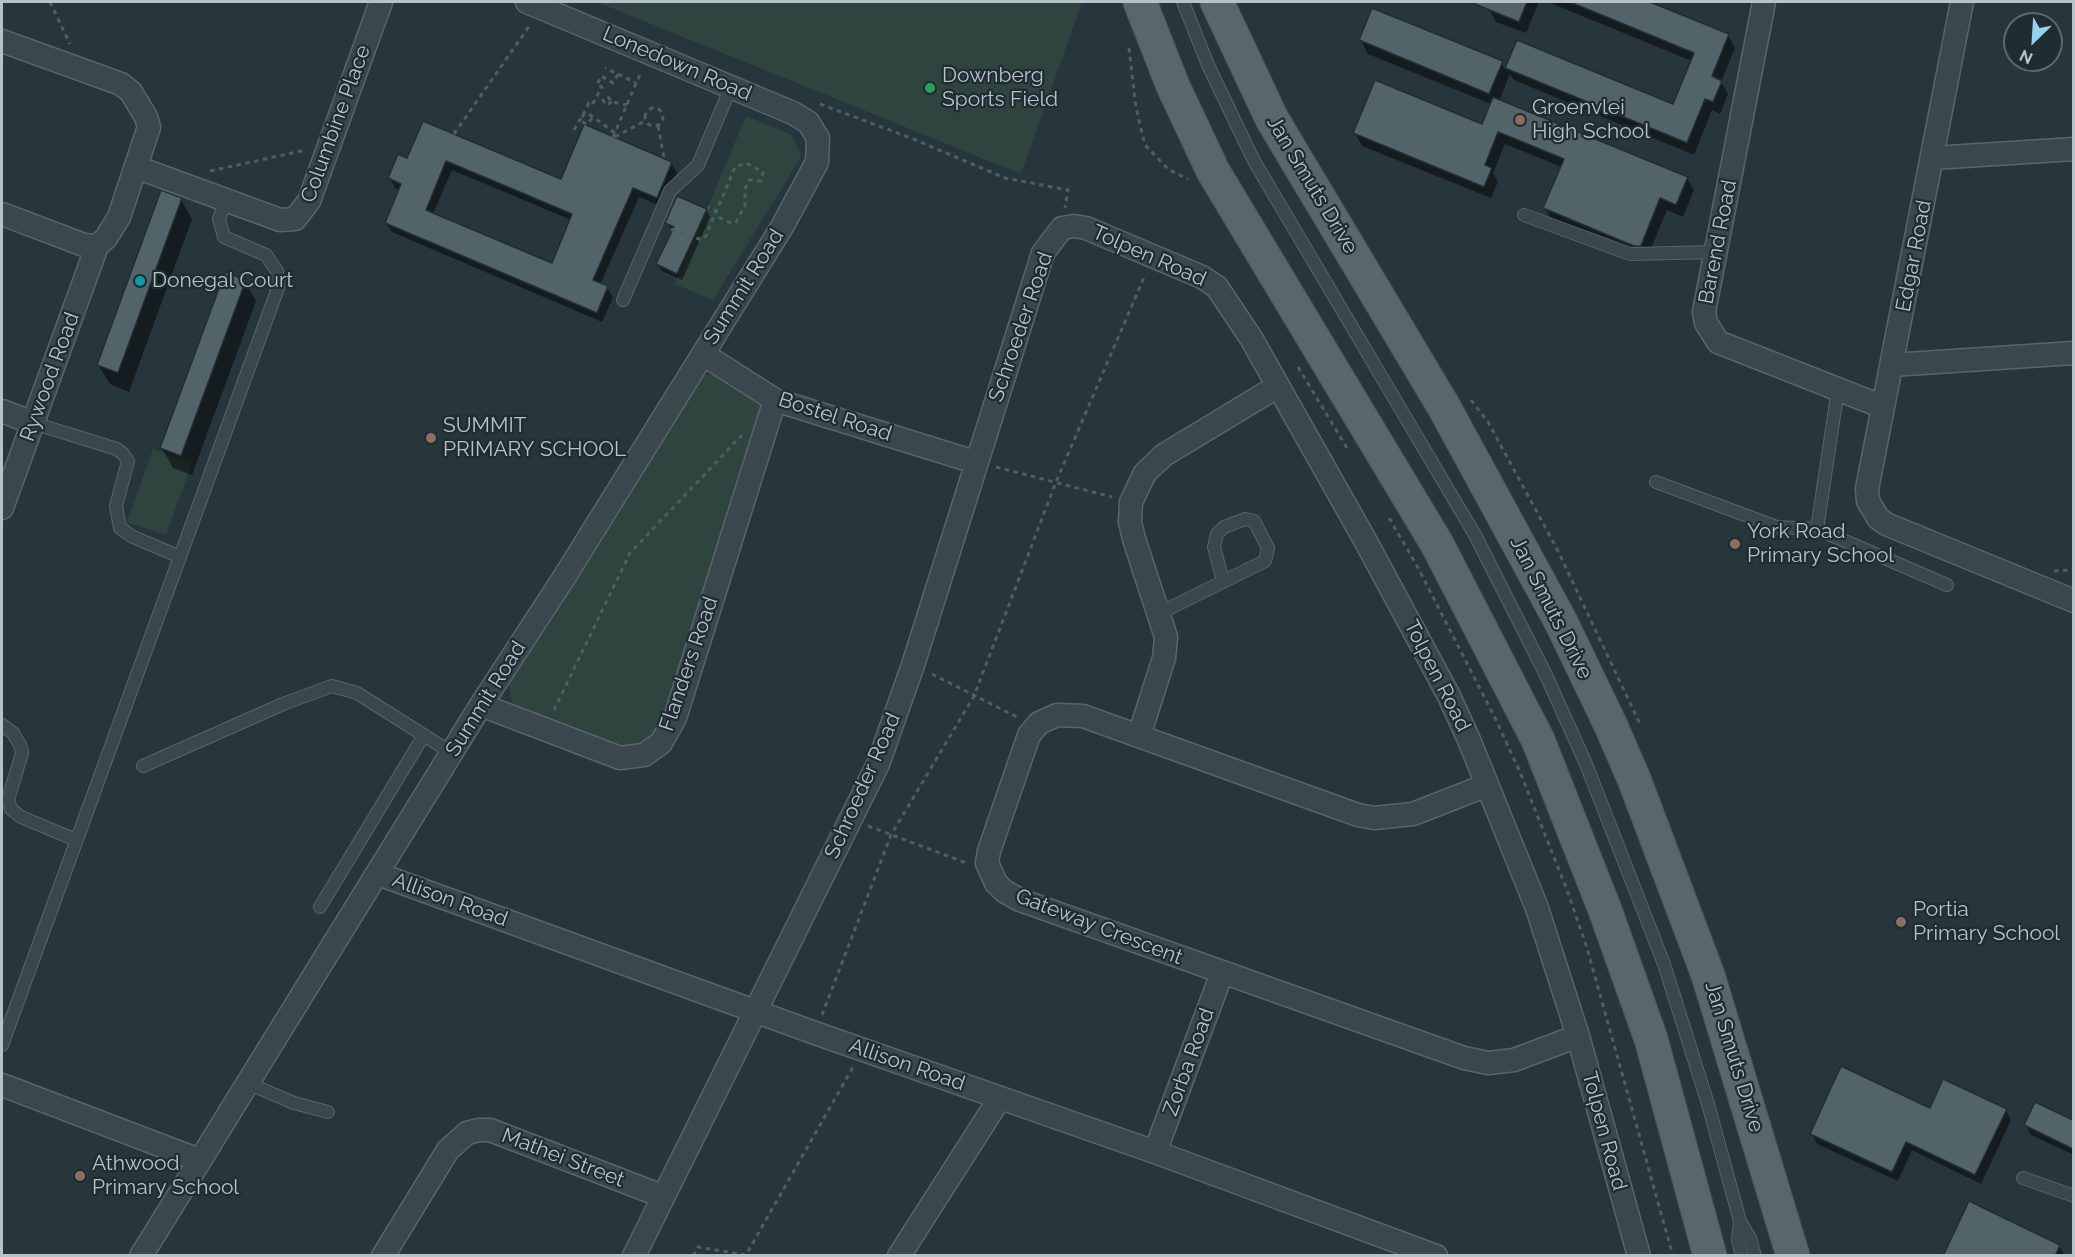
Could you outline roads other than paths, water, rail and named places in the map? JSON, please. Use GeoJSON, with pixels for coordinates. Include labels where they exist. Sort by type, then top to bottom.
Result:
{"type":"FeatureCollection","features":[{"type":"Feature","properties":{"kind":"main road"},"geometry":{"type":"LineString","coordinates":[[1140,2],[1173,86],[1214,171],[1437,543],[1538,740],[1605,910],[1651,1039],[1710,1256]]}},
{"type":"Feature","properties":{"kind":"main road","name":"Jan Smuts Drive"},"geometry":{"type":"LineString","coordinates":[[1217,2],[1272,119],[1444,407],[1561,621],[1611,726],[1634,778],[1708,975],[1793,1256]]}},
{"type":"Feature","properties":{"kind":"street","name":"Columbine Place"},"geometry":{"type":"LineString","coordinates":[[136,167],[280,220],[295,219],[301,215],[309,201],[381,2]]}},
{"type":"Feature","properties":{"kind":"street","name":"Barend Road"},"geometry":{"type":"LineString","coordinates":[[1764,2],[1704,312],[1713,336],[1718,342],[1883,407]]}},
{"type":"Feature","properties":{"kind":"street","name":"Edgar Road"},"geometry":{"type":"LineString","coordinates":[[1962,2],[1867,489],[1871,509],[1886,524],[2073,601]]}},
{"type":"Feature","properties":{"kind":"street","name":"Lonedown Road"},"geometry":{"type":"LineString","coordinates":[[532,4],[801,117],[814,129],[818,138]]}},
{"type":"Feature","properties":{"kind":"street"},"geometry":{"type":"LineString","coordinates":[[2,41],[126,87],[146,117],[148,134],[118,217],[106,238],[97,246],[84,244],[2,214]]}},
{"type":"Feature","properties":{"kind":"street","name":"Summit Road"},"geometry":{"type":"LineString","coordinates":[[141,1256],[812,175],[819,155],[818,138]]}},
{"type":"Feature","properties":{"kind":"street"},"geometry":{"type":"LineString","coordinates":[[1933,158],[2073,149]]}},
{"type":"Feature","properties":{"kind":"street","name":"Tolpen Road"},"geometry":{"type":"LineString","coordinates":[[1062,228],[1086,228],[1202,277],[1216,287],[1251,338],[1278,386],[1449,696],[1487,785],[1537,908],[1578,1036],[1639,1256]]}},
{"type":"Feature","properties":{"kind":"street","name":"Schroeder Road"},"geometry":{"type":"LineString","coordinates":[[634,1256],[851,819],[891,732],[1043,253],[1062,228]]}},
{"type":"Feature","properties":{"kind":"street","name":"Rywood Road"},"geometry":{"type":"LineString","coordinates":[[2,508],[97,246]]}},
{"type":"Feature","properties":{"kind":"street"},"geometry":{"type":"LineString","coordinates":[[1892,365],[2073,352]]}},
{"type":"Feature","properties":{"kind":"street","name":"Bostel Road"},"geometry":{"type":"LineString","coordinates":[[703,354],[775,400],[975,462]]}},
{"type":"Feature","properties":{"kind":"street"},"geometry":{"type":"LineString","coordinates":[[1278,386],[1159,459],[1139,483],[1131,502],[1130,522],[1134,539],[1166,637],[1164,658],[1139,736],[1374,818],[1413,814],[1487,785]]}},
{"type":"Feature","properties":{"kind":"street","name":"Flanders Road"},"geometry":{"type":"LineString","coordinates":[[481,705],[620,758],[644,754],[661,743],[675,718],[775,400]]}},
{"type":"Feature","properties":{"kind":"street"},"geometry":{"type":"LineString","coordinates":[[2,411],[33,423]]}},
{"type":"Feature","properties":{"kind":"street","name":"Gateway Crescent"},"geometry":{"type":"LineString","coordinates":[[1139,736],[1083,716],[1068,714],[1045,719],[1035,726],[1023,748],[988,851],[990,872],[1004,891],[1020,900],[1477,1062],[1514,1060],[1578,1036]]}},
{"type":"Feature","properties":{"kind":"street","name":"Allison Road"},"geometry":{"type":"LineString","coordinates":[[378,874],[815,1033],[1155,1152],[1384,1247],[1436,1256]]}},
{"type":"Feature","properties":{"kind":"street","name":"Zorba Road"},"geometry":{"type":"LineString","coordinates":[[1155,1152],[1222,973]]}},
{"type":"Feature","properties":{"kind":"street"},"geometry":{"type":"LineString","coordinates":[[2,1085],[199,1160]]}},
{"type":"Feature","properties":{"kind":"street"},"geometry":{"type":"LineString","coordinates":[[899,1256],[1000,1098]]}},
{"type":"Feature","properties":{"kind":"street","name":"Mathei Street"},"geometry":{"type":"LineString","coordinates":[[383,1256],[448,1150],[467,1133],[479,1130],[490,1130],[662,1196]]}},
{"type":"Feature","properties":{"kind":"lane"},"geometry":{"type":"LineString","coordinates":[[1183,2],[1208,64],[1254,161],[1475,535],[1545,673],[1586,764],[1665,964],[1708,1104],[1740,1221],[1750,1238],[1755,1256]]}},
{"type":"Feature","properties":{"kind":"lane"},"geometry":{"type":"LineString","coordinates":[[624,300],[670,191],[698,165],[731,87]]}},
{"type":"Feature","properties":{"kind":"lane"},"geometry":{"type":"LineString","coordinates":[[2,1045],[178,556],[278,288],[278,271],[266,255],[224,237],[219,219],[226,200]]}},
{"type":"Feature","properties":{"kind":"lane"},"geometry":{"type":"LineString","coordinates":[[1524,215],[1630,254],[1716,252]]}},
{"type":"Feature","properties":{"kind":"lane"},"geometry":{"type":"LineString","coordinates":[[1817,530],[1838,389]]}},
{"type":"Feature","properties":{"kind":"lane"},"geometry":{"type":"LineString","coordinates":[[33,423],[117,449],[123,454],[128,461],[116,506],[120,528],[133,537],[178,556]]}},
{"type":"Feature","properties":{"kind":"lane"},"geometry":{"type":"LineString","coordinates":[[1656,482],[1777,527],[1817,530],[1947,585]]}},
{"type":"Feature","properties":{"kind":"lane"},"geometry":{"type":"LineString","coordinates":[[1160,613],[1267,558],[1268,548],[1254,521],[1245,519],[1224,527],[1217,534],[1214,547],[1223,580]]}},
{"type":"Feature","properties":{"kind":"lane"},"geometry":{"type":"LineString","coordinates":[[143,766],[283,704],[332,686],[357,693],[452,753]]}},
{"type":"Feature","properties":{"kind":"lane"},"geometry":{"type":"LineString","coordinates":[[2,725],[13,733],[22,753],[8,800],[11,809],[21,817],[76,840]]}},
{"type":"Feature","properties":{"kind":"lane"},"geometry":{"type":"LineString","coordinates":[[320,907],[424,735]]}},
{"type":"Feature","properties":{"kind":"lane"},"geometry":{"type":"LineString","coordinates":[[247,1083],[294,1103],[328,1112]]}},
{"type":"Feature","properties":{"kind":"lane"},"geometry":{"type":"LineString","coordinates":[[2023,1178],[2073,1196]]}},
{"type":"Feature","properties":{"kind":"lane"},"geometry":{"type":"LineString","coordinates":[[1740,1221],[1738,1240],[1742,1256]]}},
{"type":"Feature","properties":{"kind":"place","name":"Downberg Sports Field"},"geometry":{"type":"Point","coordinates":[930,88]}},
{"type":"Feature","properties":{"kind":"place","name":"Groenvlei High School"},"geometry":{"type":"Point","coordinates":[1520,120]}},
{"type":"Feature","properties":{"kind":"place","name":"Donegal Court"},"geometry":{"type":"Point","coordinates":[140,281]}},
{"type":"Feature","properties":{"kind":"place","name":"SUMMIT PRIMARY SCHOOL"},"geometry":{"type":"Point","coordinates":[431,438]}},
{"type":"Feature","properties":{"kind":"place","name":"York Road Primary School"},"geometry":{"type":"Point","coordinates":[1735,544]}},
{"type":"Feature","properties":{"kind":"place","name":"Portia Primary School"},"geometry":{"type":"Point","coordinates":[1901,922]}},
{"type":"Feature","properties":{"kind":"place","name":"Athwood Primary School"},"geometry":{"type":"Point","coordinates":[80,1176]}}]}
